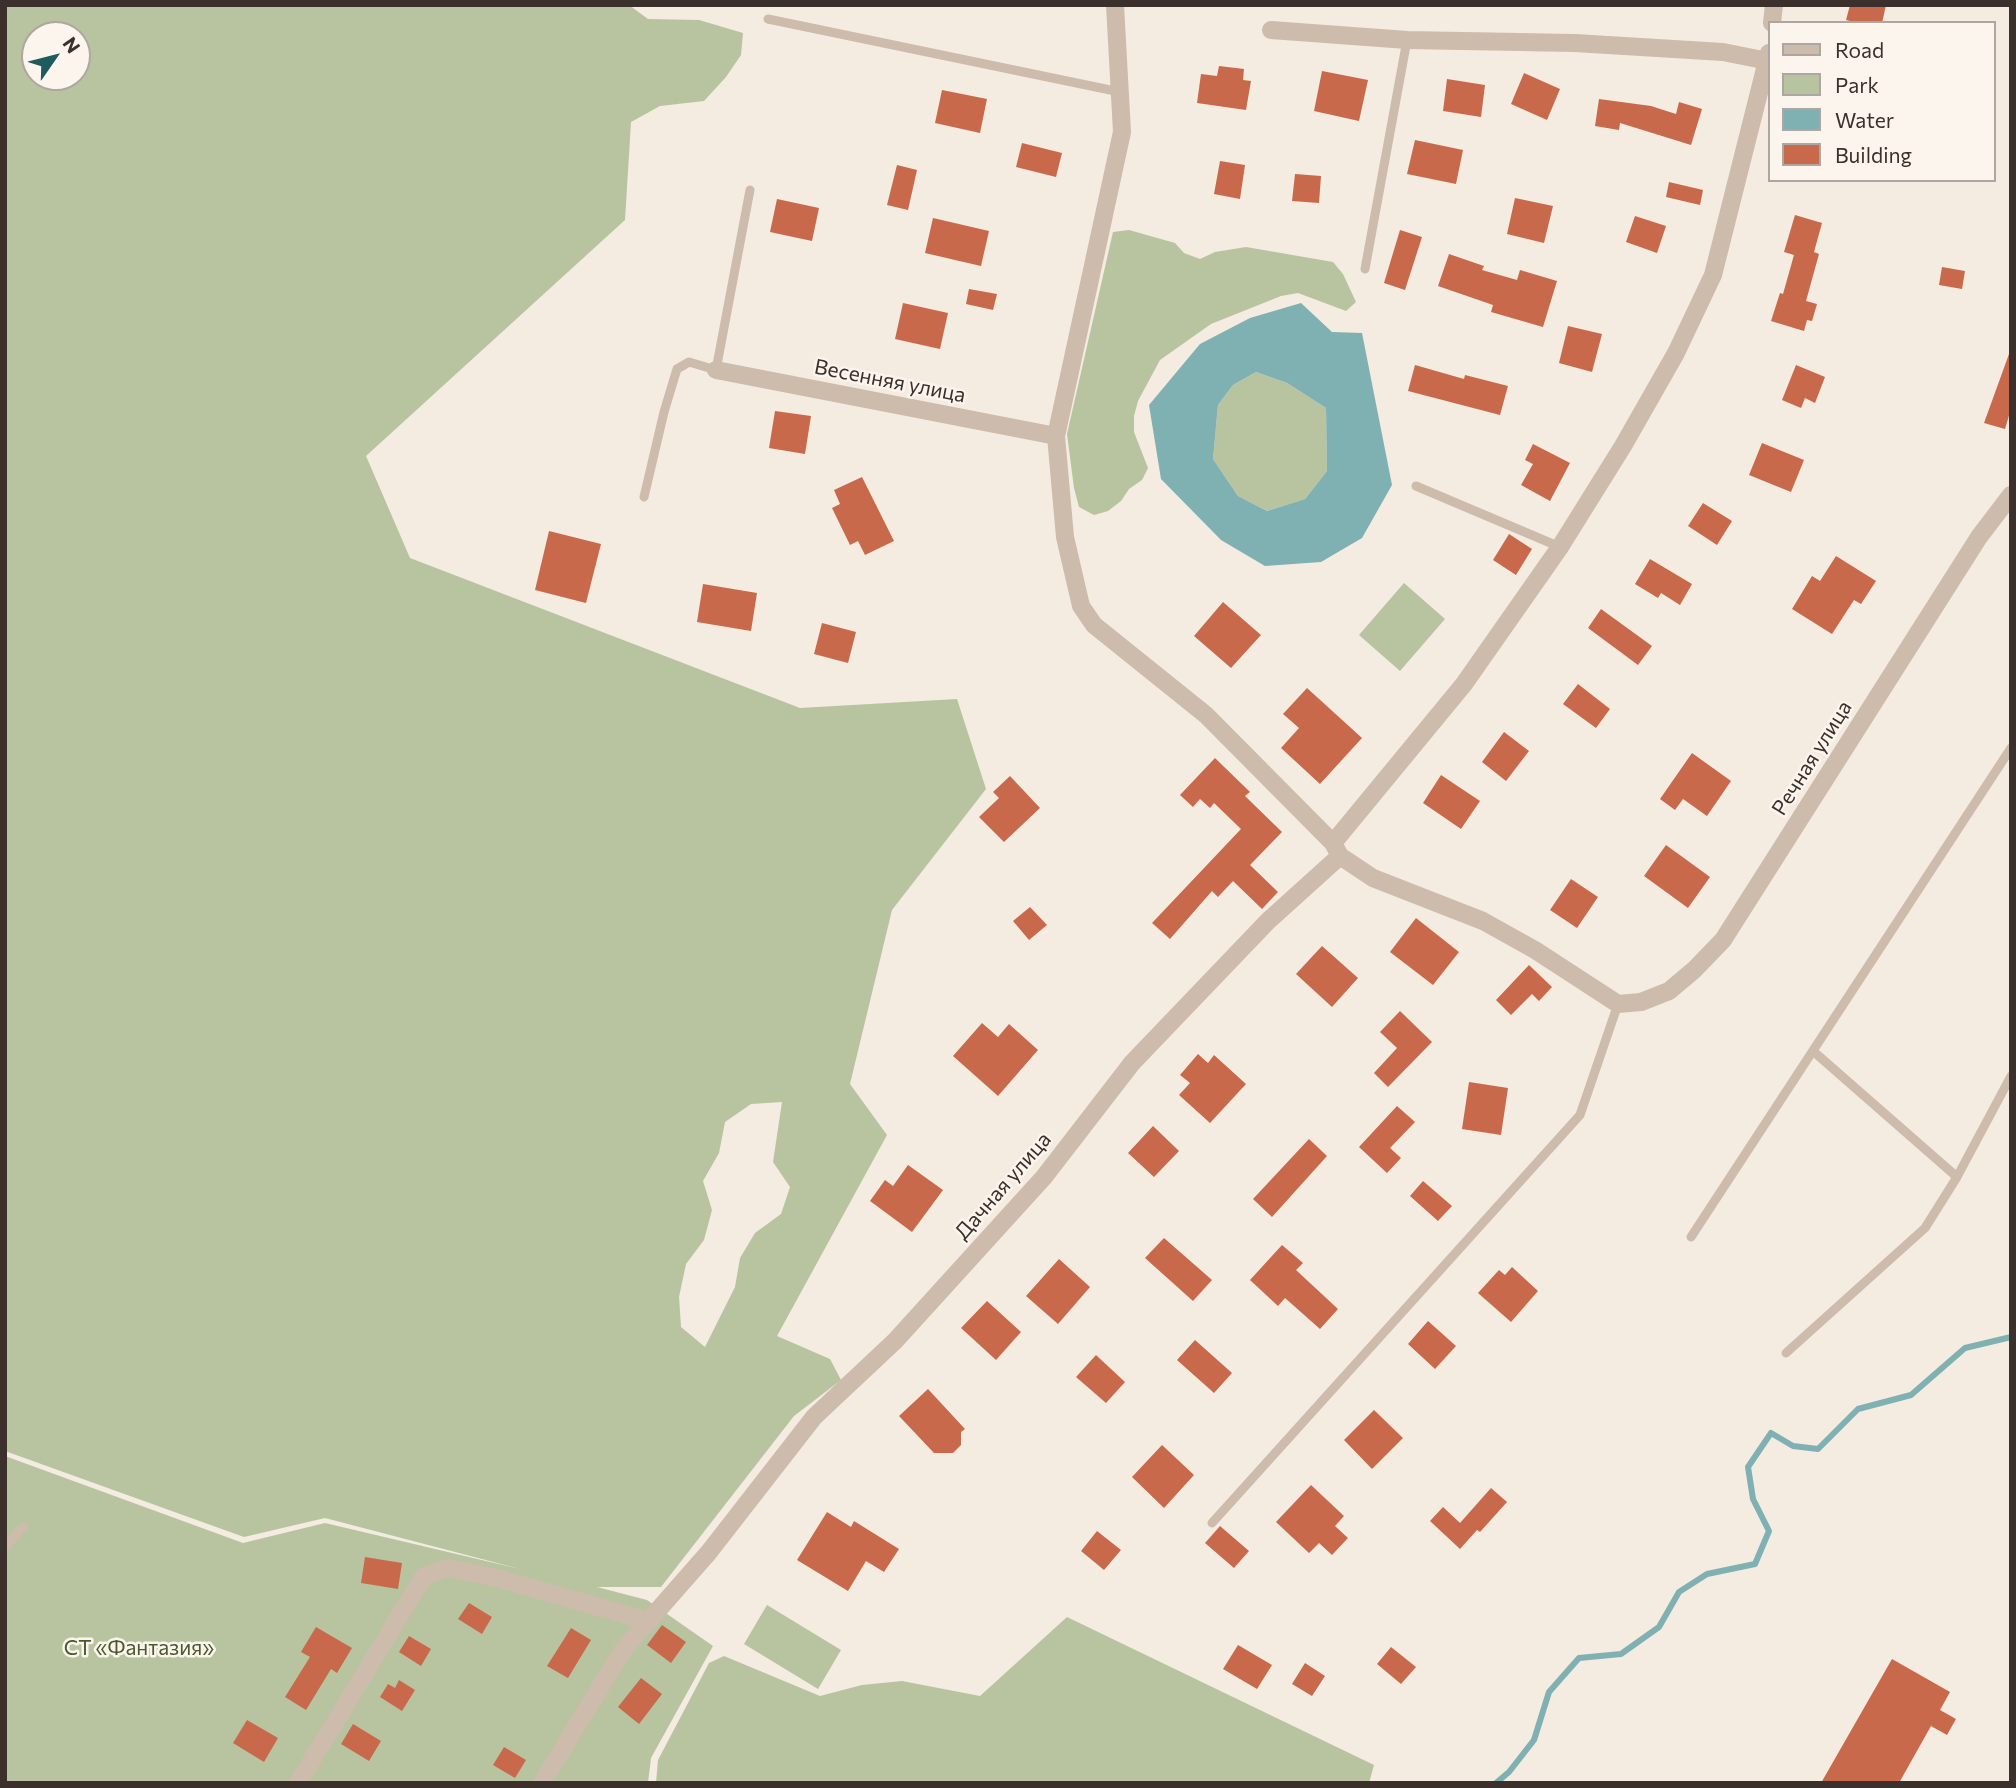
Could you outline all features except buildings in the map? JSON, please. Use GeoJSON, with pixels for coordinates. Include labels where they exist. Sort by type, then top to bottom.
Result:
{"type":"FeatureCollection","features":[{"type":"Feature","properties":{"kind":"street"},"geometry":{"type":"LineString","coordinates":[[1115,5],[1122,132],[1056,436],[1065,537],[1081,606],[1094,625],[1206,715],[1336,849],[1373,878],[1483,921],[1535,950],[1618,1004]]}},
{"type":"Feature","properties":{"kind":"street"},"geometry":{"type":"LineString","coordinates":[[1271,30],[1407,40],[1589,44],[1723,52],[1768,61]]}},
{"type":"Feature","properties":{"kind":"street","name":"Дачная улица"},"geometry":{"type":"LineString","coordinates":[[542,1783],[623,1650],[709,1552],[814,1417],[895,1341],[1045,1177],[1132,1063],[1336,849],[1464,684],[1560,547],[1676,354],[1713,275],[1768,61]]}},
{"type":"Feature","properties":{"kind":"street","name":"Весенняя улица"},"geometry":{"type":"LineString","coordinates":[[716,370],[1056,436]]}},
{"type":"Feature","properties":{"kind":"street","name":"Речная улица"},"geometry":{"type":"LineString","coordinates":[[1618,1004],[1641,1002],[1669,990],[1694,970],[1723,940],[1979,537],[2011,495]]}},
{"type":"Feature","properties":{"kind":"street"},"geometry":{"type":"LineString","coordinates":[[298,1783],[424,1576],[448,1568],[497,1578],[648,1621]]}},
{"type":"Feature","properties":{"kind":"lane"},"geometry":{"type":"LineString","coordinates":[[768,19],[1120,93]]}},
{"type":"Feature","properties":{"kind":"lane"},"geometry":{"type":"LineString","coordinates":[[1365,269],[1407,40]]}},
{"type":"Feature","properties":{"kind":"lane"},"geometry":{"type":"LineString","coordinates":[[644,497],[677,369],[689,362],[716,370],[750,190]]}},
{"type":"Feature","properties":{"kind":"lane"},"geometry":{"type":"LineString","coordinates":[[1416,486],[1560,547]]}},
{"type":"Feature","properties":{"kind":"lane"},"geometry":{"type":"LineString","coordinates":[[1691,1237],[2011,748]]}},
{"type":"Feature","properties":{"kind":"lane"},"geometry":{"type":"LineString","coordinates":[[1212,1523],[1580,1115],[1618,1004]]}},
{"type":"Feature","properties":{"kind":"lane"},"geometry":{"type":"LineString","coordinates":[[1813,1051],[1957,1177]]}},
{"type":"Feature","properties":{"kind":"lane"},"geometry":{"type":"LineString","coordinates":[[1786,1353],[1925,1227],[1957,1177],[2011,1076]]}},
{"type":"Feature","properties":{"kind":"lane"},"geometry":{"type":"LineString","coordinates":[[5,1547],[24,1526]]}},
{"type":"Feature","properties":{"kind":"green space","name":"СТ «Фантазия»"},"geometry":{"type":"Polygon","coordinates":[[[5,5],[629,5],[648,19],[699,20],[743,33],[741,55],[726,77],[704,101],[660,106],[631,122],[625,220],[366,456],[410,558],[800,708],[957,699],[986,789],[892,910],[850,1084],[887,1135],[777,1336],[830,1359],[841,1380],[794,1416],[661,1587],[597,1587],[647,1600],[713,1646],[651,1758],[648,1783],[5,1783],[5,1456],[243,1543],[325,1523],[520,1569],[325,1518],[244,1537],[5,1451],[5,5]],[[782,1102],[751,1104],[725,1122],[719,1153],[703,1181],[712,1210],[704,1240],[686,1264],[679,1297],[681,1327],[705,1347],[735,1287],[740,1258],[755,1233],[781,1214],[790,1187],[773,1162],[782,1102]]]}},
{"type":"Feature","properties":{"kind":"green space"},"geometry":{"type":"Polygon","coordinates":[[[1129,230],[1175,243],[1184,253],[1200,259],[1215,252],[1246,247],[1333,262],[1343,274],[1356,302],[1346,311],[1298,293],[1281,296],[1211,324],[1160,360],[1138,401],[1134,416],[1134,432],[1148,468],[1142,480],[1129,489],[1121,501],[1108,511],[1094,515],[1079,507],[1067,434],[1113,232],[1129,230]]]}},
{"type":"Feature","properties":{"kind":"green space"},"geometry":{"type":"Polygon","coordinates":[[[1256,372],[1287,383],[1326,408],[1327,471],[1305,499],[1267,511],[1238,496],[1213,459],[1218,405],[1233,385],[1256,372]]]}},
{"type":"Feature","properties":{"kind":"green space"},"geometry":{"type":"Polygon","coordinates":[[[1404,583],[1445,619],[1400,671],[1359,635],[1404,583]]]}},
{"type":"Feature","properties":{"kind":"green space"},"geometry":{"type":"Polygon","coordinates":[[[767,1605],[841,1650],[818,1689],[744,1644],[767,1605]]]}},
{"type":"Feature","properties":{"kind":"green space"},"geometry":{"type":"Polygon","coordinates":[[[1067,1617],[1374,1765],[1369,1783],[656,1783],[658,1760],[709,1663],[724,1656],[820,1696],[862,1685],[902,1681],[980,1696],[1067,1617]]]}},
{"type":"Feature","properties":{"kind":"water"},"geometry":{"type":"Polygon","coordinates":[[[1301,303],[1332,332],[1362,333],[1392,485],[1362,538],[1321,562],[1265,566],[1221,540],[1161,479],[1149,405],[1200,344],[1250,318],[1301,303]],[[1256,372],[1233,385],[1218,405],[1213,459],[1238,496],[1267,511],[1305,499],[1327,471],[1326,408],[1287,383],[1256,372]]]}},
{"type":"Feature","properties":{"kind":"waterway"},"geometry":{"type":"LineString","coordinates":[[1496,1783],[1509,1772],[1534,1740],[1549,1692],[1579,1658],[1621,1654],[1659,1627],[1679,1592],[1707,1574],[1755,1564],[1769,1531],[1753,1499],[1748,1467],[1771,1433],[1793,1446],[1818,1449],[1858,1409],[1911,1395],[1965,1348],[2011,1337]]}}]}
